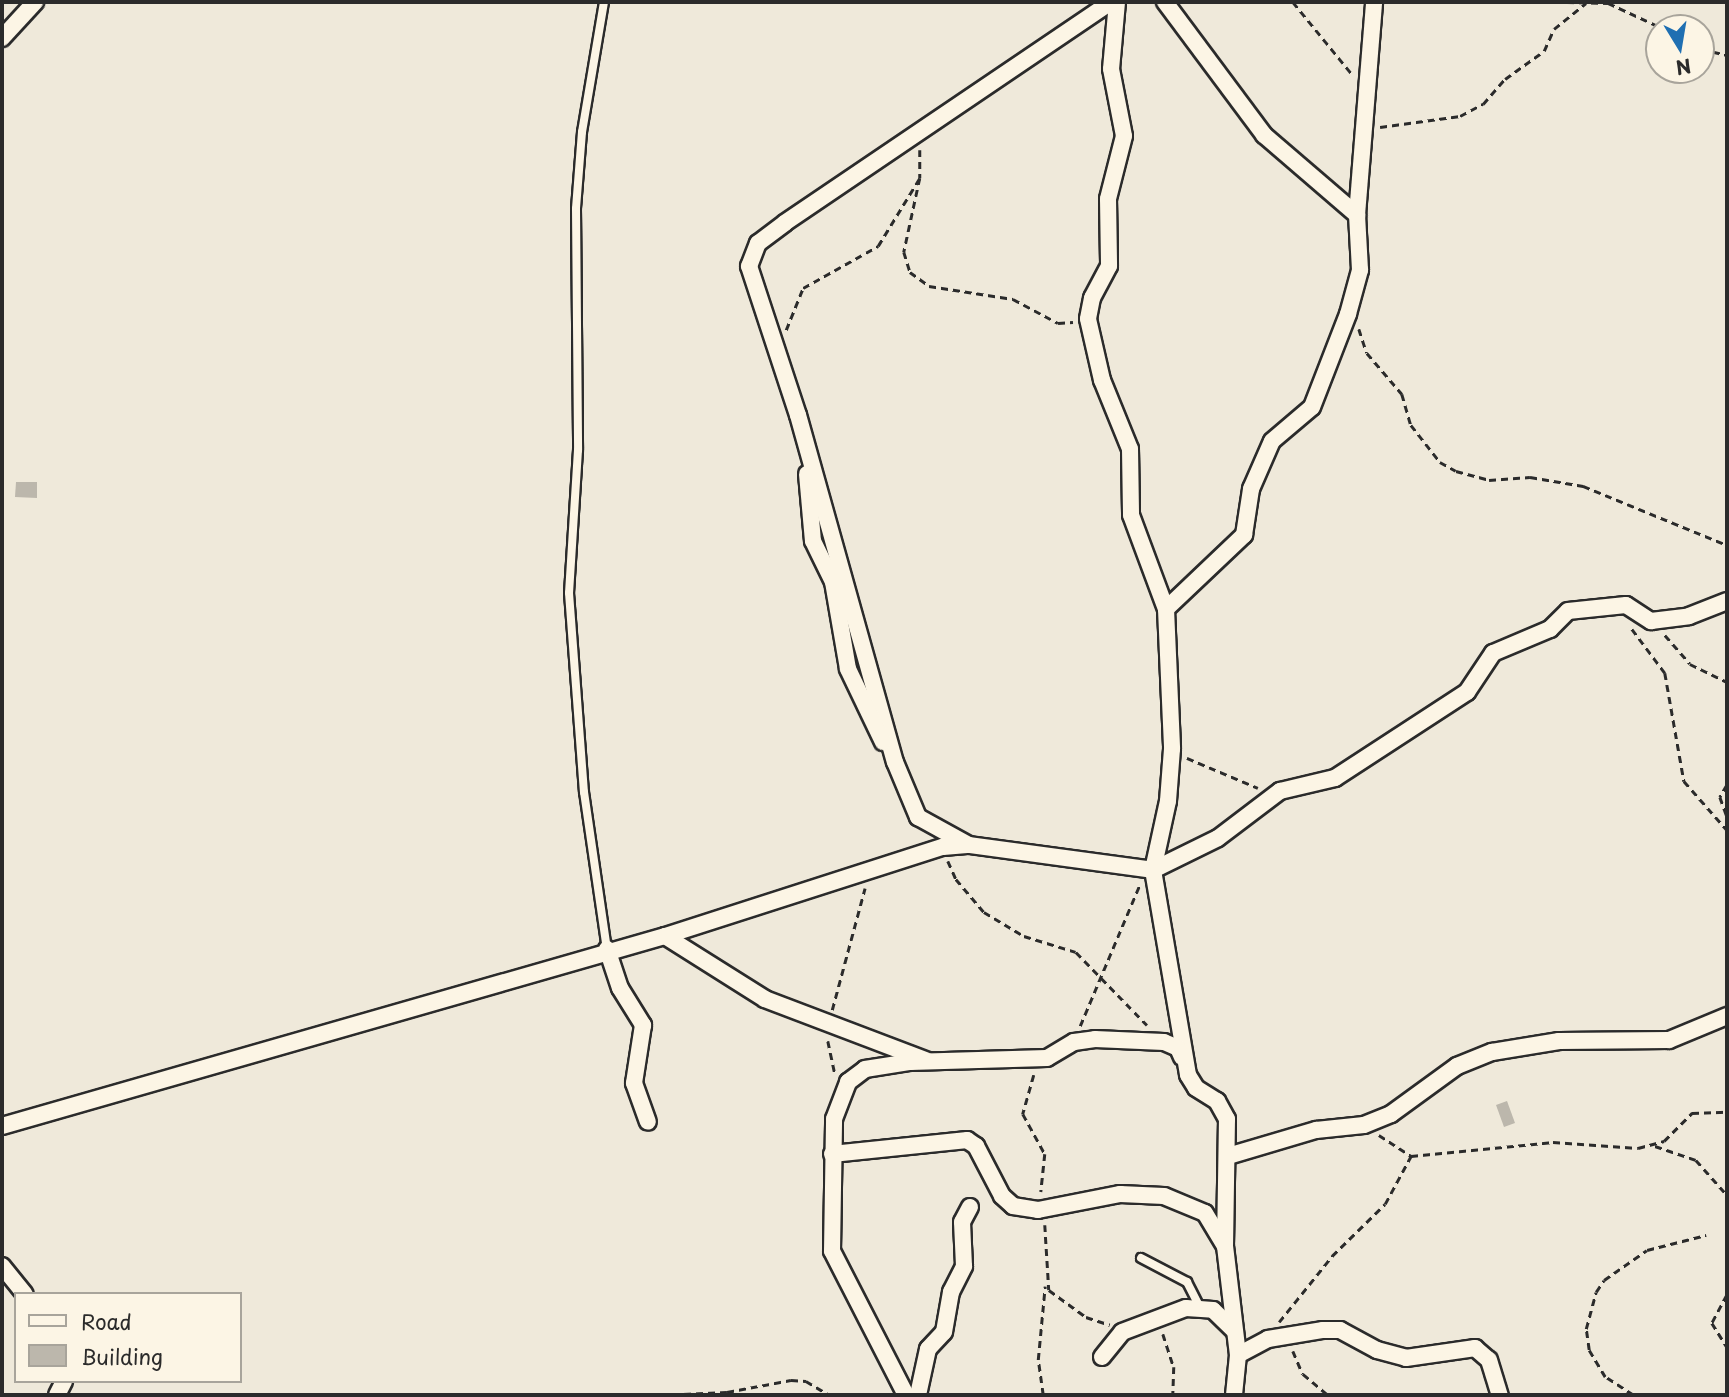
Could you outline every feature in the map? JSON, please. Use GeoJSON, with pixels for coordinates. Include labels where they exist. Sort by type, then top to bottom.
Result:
{"type":"FeatureCollection","features":[{"type":"Feature","properties":{"kind":"street"},"geometry":{"type":"LineString","coordinates":[[2,38],[34,2]]}},
{"type":"Feature","properties":{"kind":"street"},"geometry":{"type":"LineString","coordinates":[[943,847],[918,817],[895,762],[807,452],[777,352],[752,284],[750,254],[785,223],[1111,2]]}},
{"type":"Feature","properties":{"kind":"street"},"geometry":{"type":"LineString","coordinates":[[1117,2],[1111,69],[1124,136],[1108,199],[1109,266],[1092,298],[1088,319],[1102,380],[1130,449],[1131,515],[1166,609],[1172,749],[1168,801],[1147,867],[1184,1060]]}},
{"type":"Feature","properties":{"kind":"street"},"geometry":{"type":"LineString","coordinates":[[1165,2],[1264,135],[1357,215]]}},
{"type":"Feature","properties":{"kind":"street"},"geometry":{"type":"LineString","coordinates":[[1166,609],[1174,596],[1238,544],[1251,489],[1272,441],[1312,407],[1360,270],[1357,215],[1374,2]]}},
{"type":"Feature","properties":{"kind":"street"},"geometry":{"type":"LineString","coordinates":[[2,1126],[607,949],[665,936],[943,847],[970,845],[1028,856],[1147,867],[1218,838],[1280,791],[1335,778],[1467,692],[1493,653],[1550,629],[1568,611],[1607,604],[1626,605],[1651,621],[1689,616],[1727,601]]}},
{"type":"Feature","properties":{"kind":"street"},"geometry":{"type":"LineString","coordinates":[[918,817],[970,845]]}},
{"type":"Feature","properties":{"kind":"street"},"geometry":{"type":"LineString","coordinates":[[665,936],[734,984],[829,1024],[882,1039],[929,1061]]}},
{"type":"Feature","properties":{"kind":"street"},"geometry":{"type":"LineString","coordinates":[[607,949],[620,988],[643,1025],[634,1083],[648,1122]]}},
{"type":"Feature","properties":{"kind":"street"},"geometry":{"type":"LineString","coordinates":[[1228,1156],[1316,1130],[1364,1125],[1391,1114],[1457,1066],[1492,1052],[1559,1041],[1668,1040],[1727,1016]]}},
{"type":"Feature","properties":{"kind":"street"},"geometry":{"type":"LineString","coordinates":[[906,1395],[832,1251],[832,1153],[840,1092],[865,1069],[929,1061],[1047,1058],[1074,1042],[1119,1037],[1164,1042],[1178,1048],[1196,1088],[1223,1110],[1228,1156],[1225,1246],[1238,1354],[1234,1395]]}},
{"type":"Feature","properties":{"kind":"street"},"geometry":{"type":"LineString","coordinates":[[832,1153],[967,1140],[976,1146],[1002,1196],[1013,1206],[1038,1210],[1120,1194],[1164,1196],[1205,1213],[1225,1246]]}},
{"type":"Feature","properties":{"kind":"street"},"geometry":{"type":"LineString","coordinates":[[918,1395],[928,1349],[944,1332],[951,1292],[964,1266],[962,1222],[971,1207]]}},
{"type":"Feature","properties":{"kind":"street"},"geometry":{"type":"LineString","coordinates":[[2,1266],[24,1292]]}},
{"type":"Feature","properties":{"kind":"street"},"geometry":{"type":"LineString","coordinates":[[1102,1357],[1129,1328],[1200,1307],[1226,1317],[1236,1332]]}},
{"type":"Feature","properties":{"kind":"street"},"geometry":{"type":"LineString","coordinates":[[1238,1354],[1268,1339],[1340,1330],[1377,1350],[1406,1358],[1475,1348],[1489,1360],[1500,1395]]}},
{"type":"Feature","properties":{"kind":"lane"},"geometry":{"type":"LineString","coordinates":[[604,2],[582,132],[576,209],[578,450],[569,593],[584,792],[607,949]]}},
{"type":"Feature","properties":{"kind":"lane"},"geometry":{"type":"LineString","coordinates":[[1141,1258],[1187,1282],[1200,1307]]}},
{"type":"Feature","properties":{"kind":"path"},"geometry":{"type":"LineString","coordinates":[[1293,2],[1369,88]]}},
{"type":"Feature","properties":{"kind":"path"},"geometry":{"type":"LineString","coordinates":[[1567,2],[1608,3],[1645,20]]}},
{"type":"Feature","properties":{"kind":"path"},"geometry":{"type":"LineString","coordinates":[[1363,131],[1467,113],[1544,51],[1554,29],[1586,3]]}},
{"type":"Feature","properties":{"kind":"path"},"geometry":{"type":"LineString","coordinates":[[920,133],[920,178],[904,252],[918,282],[1013,299],[1058,323],[1088,319]]}},
{"type":"Feature","properties":{"kind":"path"},"geometry":{"type":"LineString","coordinates":[[777,352],[803,288],[878,246],[920,178]]}},
{"type":"Feature","properties":{"kind":"path"},"geometry":{"type":"LineString","coordinates":[[1358,327],[1367,353],[1402,394],[1411,425],[1448,467],[1471,477],[1530,477],[1583,486],[1727,545]]}},
{"type":"Feature","properties":{"kind":"path"},"geometry":{"type":"LineString","coordinates":[[1607,604],[1655,654],[1665,673],[1684,781],[1727,830]]}},
{"type":"Feature","properties":{"kind":"path"},"geometry":{"type":"LineString","coordinates":[[1651,621],[1690,664],[1727,682]]}},
{"type":"Feature","properties":{"kind":"path"},"geometry":{"type":"LineString","coordinates":[[1172,749],[1244,785],[1280,791]]}},
{"type":"Feature","properties":{"kind":"path"},"geometry":{"type":"LineString","coordinates":[[1727,785],[1720,797],[1727,816]]}},
{"type":"Feature","properties":{"kind":"path"},"geometry":{"type":"LineString","coordinates":[[943,847],[956,879],[984,912],[1024,936],[1076,952],[1099,979],[1164,1042]]}},
{"type":"Feature","properties":{"kind":"path"},"geometry":{"type":"LineString","coordinates":[[1074,1042],[1147,867]]}},
{"type":"Feature","properties":{"kind":"path"},"geometry":{"type":"LineString","coordinates":[[840,1092],[829,1024],[869,871]]}},
{"type":"Feature","properties":{"kind":"path"},"geometry":{"type":"LineString","coordinates":[[1043,1395],[1038,1360],[1046,1282],[1045,1224],[1038,1210],[1046,1162],[1023,1114],[1026,1089],[1047,1058]]}},
{"type":"Feature","properties":{"kind":"path"},"geometry":{"type":"LineString","coordinates":[[1655,1146],[1692,1113],[1727,1112]]}},
{"type":"Feature","properties":{"kind":"path"},"geometry":{"type":"LineString","coordinates":[[1364,1125],[1411,1156],[1552,1142],[1655,1146],[1696,1160],[1727,1195]]}},
{"type":"Feature","properties":{"kind":"path"},"geometry":{"type":"LineString","coordinates":[[1268,1339],[1294,1299],[1385,1204],[1411,1156]]}},
{"type":"Feature","properties":{"kind":"path"},"geometry":{"type":"LineString","coordinates":[[1633,1395],[1605,1377],[1590,1350],[1586,1329],[1597,1292],[1604,1280],[1647,1250],[1706,1235]]}},
{"type":"Feature","properties":{"kind":"path"},"geometry":{"type":"LineString","coordinates":[[1046,1282],[1086,1317],[1129,1328]]}},
{"type":"Feature","properties":{"kind":"path"},"geometry":{"type":"LineString","coordinates":[[1727,1296],[1722,1300],[1712,1323],[1727,1347]]}},
{"type":"Feature","properties":{"kind":"path"},"geometry":{"type":"LineString","coordinates":[[1162,1320],[1174,1367],[1172,1395]]}},
{"type":"Feature","properties":{"kind":"path"},"geometry":{"type":"LineString","coordinates":[[1287,1335],[1303,1374],[1328,1395]]}},
{"type":"Feature","properties":{"kind":"path"},"geometry":{"type":"LineString","coordinates":[[660,1395],[727,1392],[791,1380],[806,1381],[829,1395]]}},
{"type":"Feature","properties":{"kind":"building"},"geometry":{"type":"Polygon","coordinates":[[[16,482],[37,482],[37,498],[15,497],[16,482]]]}},
{"type":"Feature","properties":{"kind":"building"},"geometry":{"type":"Polygon","coordinates":[[[1507,1101],[1515,1123],[1504,1127],[1496,1105],[1507,1101]]]}}]}
